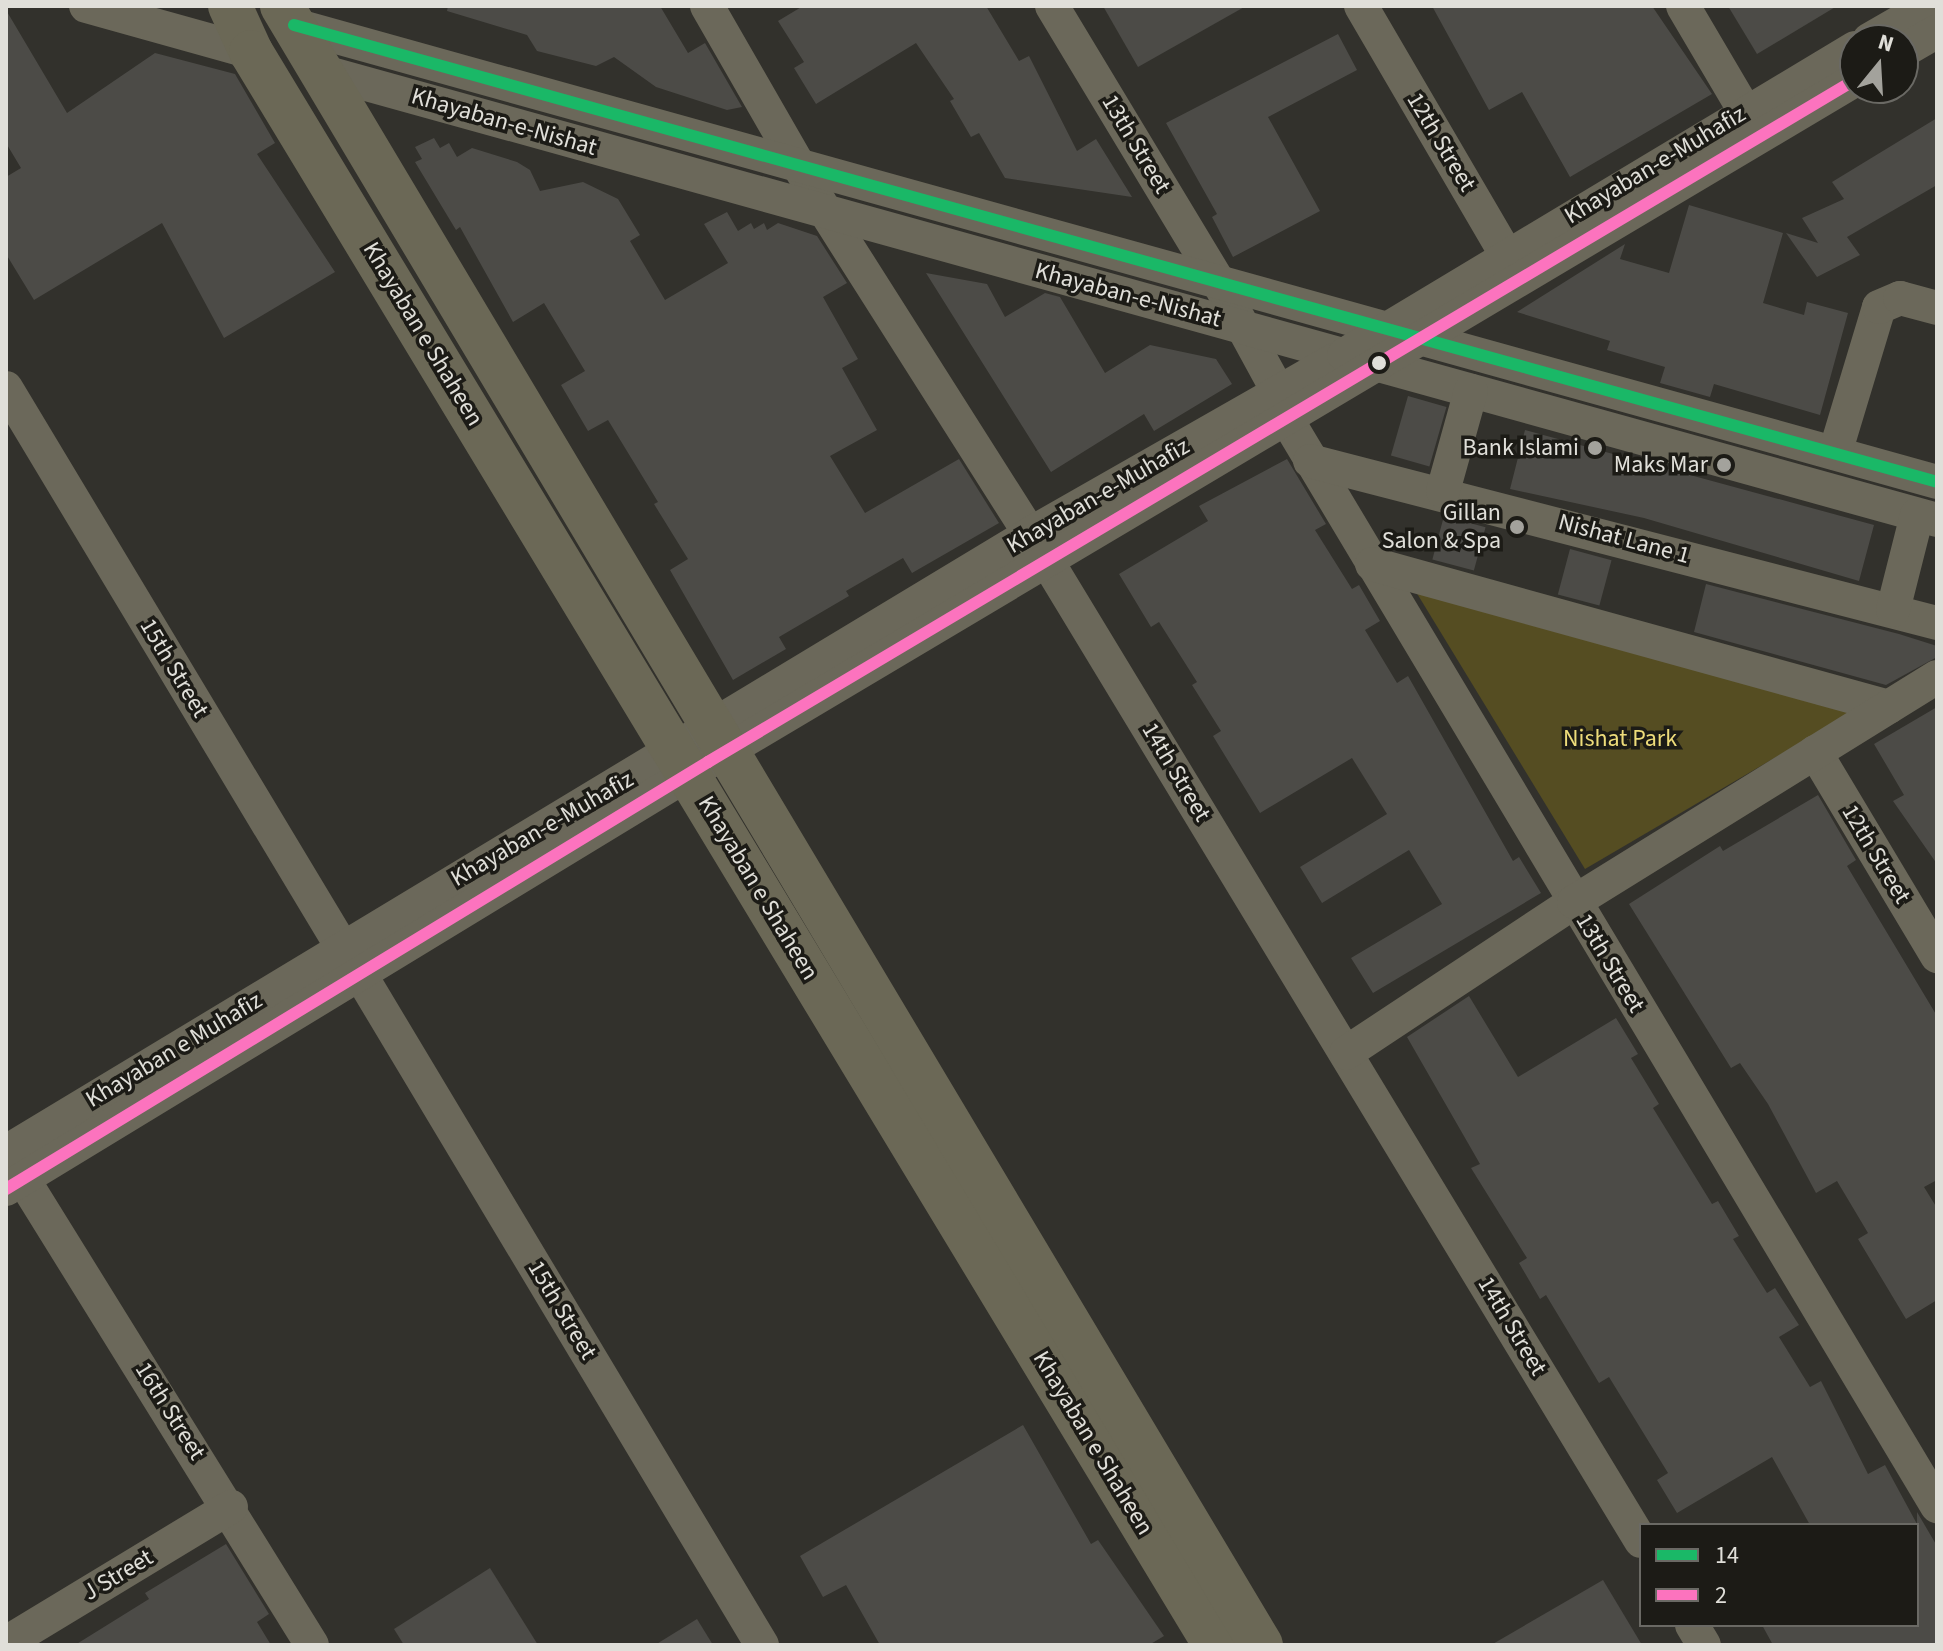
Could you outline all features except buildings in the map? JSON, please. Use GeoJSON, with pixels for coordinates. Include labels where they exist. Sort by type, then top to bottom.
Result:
{"type":"FeatureCollection","features":[{"type":"Feature","properties":{"kind":"main road","name":"Khayaban e Shaheen"},"geometry":{"type":"LineString","coordinates":[[229,6],[251,52],[701,751],[1261,1645]]}},
{"type":"Feature","properties":{"kind":"main road","name":"Khayaban e Shaheen"},"geometry":{"type":"LineString","coordinates":[[288,16],[701,751],[1215,1645]]}},
{"type":"Feature","properties":{"kind":"street"},"geometry":{"type":"LineString","coordinates":[[86,6],[251,52]]}},
{"type":"Feature","properties":{"kind":"street","name":"14th Street"},"geometry":{"type":"LineString","coordinates":[[707,6],[825,211],[1038,547],[1639,1538]]}},
{"type":"Feature","properties":{"kind":"street","name":"13th Street"},"geometry":{"type":"LineString","coordinates":[[1052,6],[1219,283],[1310,461],[1937,1506]]}},
{"type":"Feature","properties":{"kind":"street","name":"12th Street"},"geometry":{"type":"LineString","coordinates":[[1361,6],[1514,266]]}},
{"type":"Feature","properties":{"kind":"street"},"geometry":{"type":"LineString","coordinates":[[1683,6],[1752,124]]}},
{"type":"Feature","properties":{"kind":"street"},"geometry":{"type":"LineString","coordinates":[[1897,24],[1928,6]]}},
{"type":"Feature","properties":{"kind":"street","name":"Khayaban-e-Nishat"},"geometry":{"type":"LineString","coordinates":[[288,16],[800,166],[1937,482]]}},
{"type":"Feature","properties":{"kind":"street"},"geometry":{"type":"LineString","coordinates":[[1919,42],[1937,31]]}},
{"type":"Feature","properties":{"kind":"street","name":"Khayaban-e-Muhafiz"},"geometry":{"type":"LineString","coordinates":[[1282,406],[1344,355],[1384,329],[1514,266],[1752,124],[1839,60]]}},
{"type":"Feature","properties":{"kind":"street","name":"Khayaban-e-Nishat"},"geometry":{"type":"LineString","coordinates":[[320,71],[1927,517]]}},
{"type":"Feature","properties":{"kind":"street","name":"Khayaban-e-Muhafiz"},"geometry":{"type":"LineString","coordinates":[[1752,124],[1839,87]]}},
{"type":"Feature","properties":{"kind":"street","name":"Khayaban-e-Muhafiz"},"geometry":{"type":"LineString","coordinates":[[9,1165],[175,1069],[361,976],[701,751],[1038,547],[1282,406],[1381,365],[1420,339],[1514,266]]}},
{"type":"Feature","properties":{"kind":"street"},"geometry":{"type":"LineString","coordinates":[[1835,453],[1879,307],[1900,298],[1937,308]]}},
{"type":"Feature","properties":{"kind":"street","name":"15th Street"},"geometry":{"type":"LineString","coordinates":[[6,388],[342,947]]}},
{"type":"Feature","properties":{"kind":"street"},"geometry":{"type":"LineString","coordinates":[[1443,491],[1471,391]]}},
{"type":"Feature","properties":{"kind":"street","name":"Nishat Lane 1"},"geometry":{"type":"LineString","coordinates":[[1310,461],[1443,491],[1937,623]]}},
{"type":"Feature","properties":{"kind":"street"},"geometry":{"type":"LineString","coordinates":[[1893,610],[1927,517]]}},
{"type":"Feature","properties":{"kind":"street"},"geometry":{"type":"LineString","coordinates":[[1372,564],[1889,707]]}},
{"type":"Feature","properties":{"kind":"street"},"geometry":{"type":"LineString","coordinates":[[1346,1053],[1574,902],[1937,677]]}},
{"type":"Feature","properties":{"kind":"street","name":"Khayaban-e-Muhafiz"},"geometry":{"type":"LineString","coordinates":[[342,947],[701,751]]}},
{"type":"Feature","properties":{"kind":"street","name":"12th Street"},"geometry":{"type":"LineString","coordinates":[[1815,752],[1937,956]]}},
{"type":"Feature","properties":{"kind":"street","name":"Khayaban e Muhafiz"},"geometry":{"type":"LineString","coordinates":[[175,1069],[342,947]]}},
{"type":"Feature","properties":{"kind":"street","name":"15th Street"},"geometry":{"type":"LineString","coordinates":[[361,976],[762,1645]]}},
{"type":"Feature","properties":{"kind":"street","name":"16th Street"},"geometry":{"type":"LineString","coordinates":[[9,1165],[231,1507],[312,1645]]}},
{"type":"Feature","properties":{"kind":"street","name":"J Street"},"geometry":{"type":"LineString","coordinates":[[6,1643],[231,1507]]}},
{"type":"Feature","properties":{"kind":"street"},"geometry":{"type":"LineString","coordinates":[[1693,1627],[1704,1645]]}},
{"type":"Feature","properties":{"kind":"green space","name":"Nishat Park"},"geometry":{"type":"Polygon","coordinates":[[[1410,582],[1858,709],[1585,869],[1410,582]]]}},
{"type":"Feature","properties":{"kind":"transit line","name":"14"},"geometry":{"type":"LineString","coordinates":[[294,25],[1937,482]]}},
{"type":"Feature","properties":{"kind":"transit line","name":"2"},"geometry":{"type":"LineString","coordinates":[[6,1189],[708,762],[1839,90]]}},
{"type":"Feature","properties":{"kind":"place","name":"Bank Islami"},"geometry":{"type":"Point","coordinates":[1595,448]}},
{"type":"Feature","properties":{"kind":"place","name":"Maks Mar"},"geometry":{"type":"Point","coordinates":[1724,465]}},
{"type":"Feature","properties":{"kind":"place","name":"Gillan Salon & Spa"},"geometry":{"type":"Point","coordinates":[1517,527]}}]}
